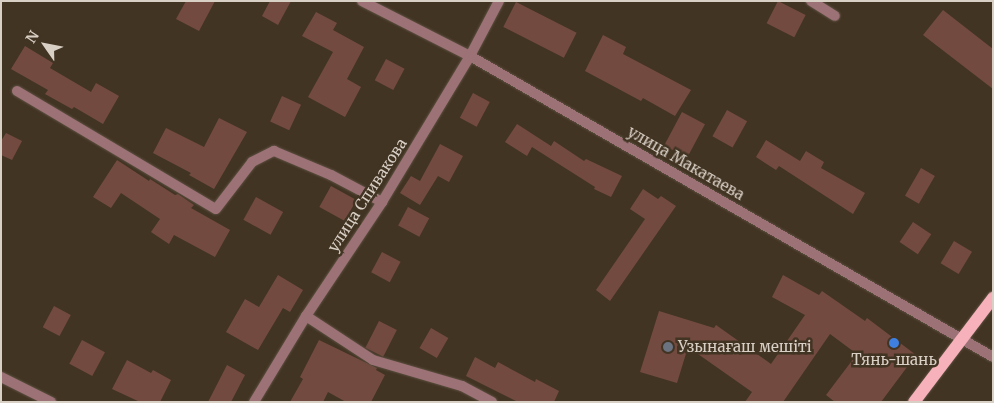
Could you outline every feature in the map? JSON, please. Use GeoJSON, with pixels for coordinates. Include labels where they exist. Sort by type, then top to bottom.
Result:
{"type":"FeatureCollection","features":[{"type":"Feature","properties":{"kind":"main road"},"geometry":{"type":"LineString","coordinates":[[914,402],[993,298]]}},
{"type":"Feature","properties":{"kind":"street","name":"улица Макатаева"},"geometry":{"type":"LineString","coordinates":[[362,1],[470,56],[993,357]]}},
{"type":"Feature","properties":{"kind":"street","name":"улица Спивакова"},"geometry":{"type":"LineString","coordinates":[[254,402],[306,316],[382,202],[470,56],[499,1]]}},
{"type":"Feature","properties":{"kind":"street"},"geometry":{"type":"LineString","coordinates":[[811,1],[836,16]]}},
{"type":"Feature","properties":{"kind":"street"},"geometry":{"type":"LineString","coordinates":[[17,91],[216,209],[252,162],[274,151],[331,175],[382,202]]}},
{"type":"Feature","properties":{"kind":"street"},"geometry":{"type":"LineString","coordinates":[[306,316],[374,360],[462,386],[492,402]]}},
{"type":"Feature","properties":{"kind":"street"},"geometry":{"type":"LineString","coordinates":[[1,378],[51,402]]}},
{"type":"Feature","properties":{"kind":"building"},"geometry":{"type":"Polygon","coordinates":[[[186,1],[215,1],[199,31],[176,19],[186,1]]]}},
{"type":"Feature","properties":{"kind":"building"},"geometry":{"type":"Polygon","coordinates":[[[270,1],[291,1],[278,25],[262,16],[270,1]]]}},
{"type":"Feature","properties":{"kind":"building"},"geometry":{"type":"Polygon","coordinates":[[[778,1],[806,15],[794,37],[767,23],[778,1]]]}},
{"type":"Feature","properties":{"kind":"building"},"geometry":{"type":"Polygon","coordinates":[[[516,2],[577,33],[564,58],[503,27],[516,2]]]}},
{"type":"Feature","properties":{"kind":"building"},"geometry":{"type":"Polygon","coordinates":[[[943,10],[993,49],[993,89],[923,35],[943,10]]]}},
{"type":"Feature","properties":{"kind":"building"},"geometry":{"type":"Polygon","coordinates":[[[316,12],[337,23],[333,30],[364,47],[347,79],[361,87],[345,117],[308,97],[333,52],[302,36],[316,12]]]}},
{"type":"Feature","properties":{"kind":"building"},"geometry":{"type":"Polygon","coordinates":[[[603,35],[626,47],[623,54],[691,90],[675,116],[643,98],[641,101],[585,71],[603,35]]]}},
{"type":"Feature","properties":{"kind":"building"},"geometry":{"type":"Polygon","coordinates":[[[25,46],[53,63],[50,68],[91,92],[96,83],[119,96],[103,124],[74,107],[72,109],[45,94],[48,90],[11,69],[25,46]]]}},
{"type":"Feature","properties":{"kind":"building"},"geometry":{"type":"Polygon","coordinates":[[[386,59],[405,69],[393,90],[375,80],[386,59]]]}},
{"type":"Feature","properties":{"kind":"building"},"geometry":{"type":"Polygon","coordinates":[[[473,93],[490,102],[477,127],[460,118],[473,93]]]}},
{"type":"Feature","properties":{"kind":"building"},"geometry":{"type":"Polygon","coordinates":[[[282,96],[301,105],[289,130],[270,121],[282,96]]]}},
{"type":"Feature","properties":{"kind":"building"},"geometry":{"type":"Polygon","coordinates":[[[727,110],[747,121],[733,147],[712,136],[727,110]]]}},
{"type":"Feature","properties":{"kind":"building"},"geometry":{"type":"Polygon","coordinates":[[[682,112],[705,124],[687,158],[664,146],[682,112]]]}},
{"type":"Feature","properties":{"kind":"building"},"geometry":{"type":"Polygon","coordinates":[[[219,118],[247,132],[214,189],[189,175],[191,173],[153,153],[166,128],[204,147],[219,118]]]}},
{"type":"Feature","properties":{"kind":"building"},"geometry":{"type":"Polygon","coordinates":[[[517,124],[551,146],[554,141],[584,161],[586,159],[622,176],[611,197],[594,189],[595,187],[532,147],[527,156],[505,142],[517,124]]]}},
{"type":"Feature","properties":{"kind":"building"},"geometry":{"type":"Polygon","coordinates":[[[6,133],[22,141],[12,160],[1,155],[1,141],[6,133]]]}},
{"type":"Feature","properties":{"kind":"building"},"geometry":{"type":"Polygon","coordinates":[[[766,140],[800,161],[806,151],[824,162],[821,168],[865,193],[853,214],[779,166],[776,170],[756,157],[766,140]]]}},
{"type":"Feature","properties":{"kind":"building"},"geometry":{"type":"Polygon","coordinates":[[[440,144],[463,156],[449,182],[438,176],[420,205],[400,193],[411,176],[420,181],[440,144]]]}},
{"type":"Feature","properties":{"kind":"building"},"geometry":{"type":"Polygon","coordinates":[[[117,160],[149,181],[150,179],[175,195],[178,194],[194,205],[191,208],[230,230],[215,257],[174,235],[169,244],[151,232],[160,219],[121,193],[111,208],[93,197],[117,160]]]}},
{"type":"Feature","properties":{"kind":"building"},"geometry":{"type":"Polygon","coordinates":[[[921,168],[935,176],[919,204],[905,196],[921,168]]]}},
{"type":"Feature","properties":{"kind":"building"},"geometry":{"type":"Polygon","coordinates":[[[331,186],[356,200],[345,221],[319,207],[331,186]]]}},
{"type":"Feature","properties":{"kind":"building"},"geometry":{"type":"Polygon","coordinates":[[[643,189],[658,199],[661,196],[676,206],[610,301],[596,290],[645,219],[630,209],[643,189]]]}},
{"type":"Feature","properties":{"kind":"building"},"geometry":{"type":"Polygon","coordinates":[[[256,197],[283,212],[271,235],[243,220],[256,197]]]}},
{"type":"Feature","properties":{"kind":"building"},"geometry":{"type":"Polygon","coordinates":[[[408,207],[429,218],[419,237],[398,226],[408,207]]]}},
{"type":"Feature","properties":{"kind":"building"},"geometry":{"type":"Polygon","coordinates":[[[913,222],[931,234],[918,254],[900,242],[913,222]]]}},
{"type":"Feature","properties":{"kind":"building"},"geometry":{"type":"Polygon","coordinates":[[[954,241],[972,252],[959,274],[941,263],[954,241]]]}},
{"type":"Feature","properties":{"kind":"building"},"geometry":{"type":"Polygon","coordinates":[[[382,252],[401,262],[390,282],[371,272],[382,252]]]}},
{"type":"Feature","properties":{"kind":"building"},"geometry":{"type":"Polygon","coordinates":[[[278,275],[303,290],[290,312],[283,308],[258,350],[226,332],[245,299],[259,307],[278,275]]]}},
{"type":"Feature","properties":{"kind":"building"},"geometry":{"type":"Polygon","coordinates":[[[783,275],[819,295],[822,291],[865,321],[867,318],[916,355],[881,402],[835,402],[826,395],[857,354],[830,334],[783,402],[745,402],[752,392],[688,347],[677,383],[640,372],[659,311],[714,328],[716,325],[771,364],[805,315],[772,297],[783,275]]]}},
{"type":"Feature","properties":{"kind":"building"},"geometry":{"type":"Polygon","coordinates":[[[54,306],[71,315],[60,336],[43,327],[54,306]]]}},
{"type":"Feature","properties":{"kind":"building"},"geometry":{"type":"Polygon","coordinates":[[[379,321],[397,330],[383,357],[365,348],[379,321]]]}},
{"type":"Feature","properties":{"kind":"building"},"geometry":{"type":"Polygon","coordinates":[[[431,328],[448,338],[437,358],[420,348],[431,328]]]}},
{"type":"Feature","properties":{"kind":"building"},"geometry":{"type":"Polygon","coordinates":[[[82,340],[105,352],[92,376],[69,364],[82,340]]]}},
{"type":"Feature","properties":{"kind":"building"},"geometry":{"type":"Polygon","coordinates":[[[319,340],[377,368],[376,370],[385,375],[371,402],[346,402],[328,392],[323,402],[290,402],[303,379],[300,377],[319,340]]]}},
{"type":"Feature","properties":{"kind":"building"},"geometry":{"type":"Polygon","coordinates":[[[475,357],[495,368],[498,362],[535,382],[536,379],[559,391],[554,402],[518,402],[466,376],[475,357]]]}},
{"type":"Feature","properties":{"kind":"building"},"geometry":{"type":"Polygon","coordinates":[[[127,360],[151,373],[153,370],[171,380],[160,402],[140,402],[112,389],[127,360]]]}},
{"type":"Feature","properties":{"kind":"building"},"geometry":{"type":"Polygon","coordinates":[[[227,365],[245,375],[231,402],[208,402],[227,365]]]}},
{"type":"Feature","properties":{"kind":"place","name":"Тянь-шань"},"geometry":{"type":"Point","coordinates":[894,343]}},
{"type":"Feature","properties":{"kind":"place","name":"Узынағаш мешіті"},"geometry":{"type":"Point","coordinates":[668,347]}}]}
